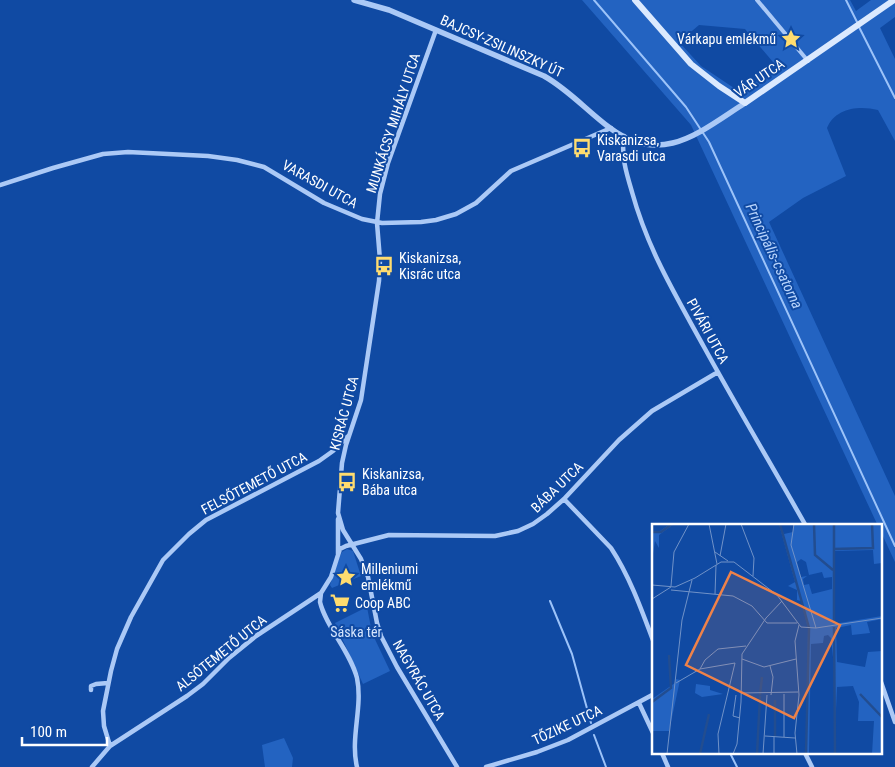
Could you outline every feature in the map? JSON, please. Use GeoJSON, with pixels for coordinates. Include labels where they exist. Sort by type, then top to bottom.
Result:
{"type":"FeatureCollection","features":[{"type":"Feature","properties":{"kind":"main road"},"geometry":{"type":"LineString","coordinates":[[635,0],[691,64],[728,93],[745,103]]}},
{"type":"Feature","properties":{"kind":"main road","name":"VÁR UTCA"},"geometry":{"type":"LineString","coordinates":[[745,103],[894,0]]}},
{"type":"Feature","properties":{"kind":"street","name":"BAJCSY-ZSILINSZKY ÚT"},"geometry":{"type":"LineString","coordinates":[[354,0],[379,6],[544,76],[564,88],[611,128],[624,136],[658,145],[676,143],[712,125]]}},
{"type":"Feature","properties":{"kind":"street"},"geometry":{"type":"LineString","coordinates":[[757,0],[808,61]]}},
{"type":"Feature","properties":{"kind":"street","name":"MUNKÁCSY MIHÁLY UTCA"},"geometry":{"type":"LineString","coordinates":[[377,223],[379,202],[388,163],[436,30]]}},
{"type":"Feature","properties":{"kind":"street","name":"VÁR UTCA"},"geometry":{"type":"LineString","coordinates":[[712,125],[745,103]]}},
{"type":"Feature","properties":{"kind":"street","name":"VARASDI UTCA"},"geometry":{"type":"LineString","coordinates":[[0,185],[103,154],[128,152],[208,156],[237,160],[264,167],[334,208],[362,219],[377,223],[421,222],[456,214],[476,203],[511,171],[611,128]]}},
{"type":"Feature","properties":{"kind":"street","name":"PIVÁRI UTCA"},"geometry":{"type":"LineString","coordinates":[[624,136],[623,163],[643,230],[663,272],[718,372],[805,524]]}},
{"type":"Feature","properties":{"kind":"street","name":"KISRÁC UTCA"},"geometry":{"type":"LineString","coordinates":[[352,544],[343,530],[338,513],[342,463],[361,400],[378,290],[380,260],[377,223]]}},
{"type":"Feature","properties":{"kind":"street","name":"BÁBA UTCA"},"geometry":{"type":"LineString","coordinates":[[352,544],[389,535],[484,536],[503,534],[518,531],[533,524],[548,514],[564,499],[619,440],[652,411],[718,372]]}},
{"type":"Feature","properties":{"kind":"street","name":"FELSŐTEMETŐ UTCA"},"geometry":{"type":"LineString","coordinates":[[110,746],[103,719],[108,683],[117,650],[131,617],[163,560],[206,520],[319,462],[350,434]]}},
{"type":"Feature","properties":{"kind":"street"},"geometry":{"type":"LineString","coordinates":[[564,499],[611,548],[628,578],[652,638]]}},
{"type":"Feature","properties":{"kind":"street"},"geometry":{"type":"LineString","coordinates":[[338,513],[338,555]]}},
{"type":"Feature","properties":{"kind":"street"},"geometry":{"type":"LineString","coordinates":[[352,544],[343,547],[338,555],[331,576],[321,593],[322,606],[349,658],[356,676],[359,696],[355,744],[357,767]]}},
{"type":"Feature","properties":{"kind":"street","name":"NAGYRÁC UTCA"},"geometry":{"type":"LineString","coordinates":[[352,544],[368,577],[375,618],[382,636],[397,667],[457,767]]}},
{"type":"Feature","properties":{"kind":"street","name":"ALSÓTEMETŐ UTCA"},"geometry":{"type":"LineString","coordinates":[[92,767],[110,746],[187,696],[256,636],[321,593]]}},
{"type":"Feature","properties":{"kind":"street"},"geometry":{"type":"LineString","coordinates":[[91,690],[91,686],[94,684],[108,683]]}},
{"type":"Feature","properties":{"kind":"street"},"geometry":{"type":"LineString","coordinates":[[882,685],[895,722]]}},
{"type":"Feature","properties":{"kind":"street","name":"TŐZIKE UTCA"},"geometry":{"type":"LineString","coordinates":[[486,767],[518,758],[581,734],[652,695]]}},
{"type":"Feature","properties":{"kind":"street"},"geometry":{"type":"LineString","coordinates":[[639,703],[652,731]]}},
{"type":"Feature","properties":{"kind":"street"},"geometry":{"type":"LineString","coordinates":[[662,754],[668,767]]}},
{"type":"Feature","properties":{"kind":"street"},"geometry":{"type":"LineString","coordinates":[[806,754],[812,767]]}},
{"type":"Feature","properties":{"kind":"green space"},"geometry":{"type":"Polygon","coordinates":[[[582,0],[850,0],[856,11],[871,0],[895,0],[895,17],[880,28],[895,59],[895,141],[878,110],[856,108],[842,112],[831,121],[827,128],[846,176],[803,198],[769,222],[895,496],[895,562],[882,534],[882,524],[877,524],[691,125],[582,0]],[[699,25],[679,42],[701,66],[740,92],[778,68],[745,29],[699,25]]]}},
{"type":"Feature","properties":{"kind":"green space","name":"Sáska tér"},"geometry":{"type":"Polygon","coordinates":[[[347,549],[353,551],[361,576],[332,588],[330,585],[340,556],[347,549]]]}},
{"type":"Feature","properties":{"kind":"green space","name":"Sáska tér"},"geometry":{"type":"Polygon","coordinates":[[[367,607],[372,633],[390,671],[363,684],[335,623],[367,607]]]}},
{"type":"Feature","properties":{"kind":"green space"},"geometry":{"type":"Polygon","coordinates":[[[284,738],[293,758],[292,767],[265,767],[262,745],[284,738]]]}},
{"type":"Feature","properties":{"kind":"waterway","name":"Principális-csatorna"},"geometry":{"type":"LineString","coordinates":[[594,0],[686,107],[709,142],[895,546]]}},
{"type":"Feature","properties":{"kind":"waterway"},"geometry":{"type":"LineString","coordinates":[[846,0],[857,22]]}},
{"type":"Feature","properties":{"kind":"waterway"},"geometry":{"type":"LineString","coordinates":[[859,27],[895,98]]}},
{"type":"Feature","properties":{"kind":"waterway"},"geometry":{"type":"LineString","coordinates":[[550,601],[572,654],[591,723]]}},
{"type":"Feature","properties":{"kind":"waterway"},"geometry":{"type":"LineString","coordinates":[[594,735],[606,767]]}},
{"type":"Feature","properties":{"kind":"waterway"},"geometry":{"type":"LineString","coordinates":[[730,754],[737,767]]}},
{"type":"Feature","properties":{"kind":"place","name":"Várkapu emlékmű"},"geometry":{"type":"Point","coordinates":[791,39]}},
{"type":"Feature","properties":{"kind":"place","name":"Kiskanizsa, Varasdi utca"},"geometry":{"type":"Point","coordinates":[582,148]}},
{"type":"Feature","properties":{"kind":"place","name":"Kiskanizsa, Kisrác utca"},"geometry":{"type":"Point","coordinates":[384,266]}},
{"type":"Feature","properties":{"kind":"place","name":"Kiskanizsa, Bába utca"},"geometry":{"type":"Point","coordinates":[347,482]}},
{"type":"Feature","properties":{"kind":"place","name":"Milleniumi emlékmű"},"geometry":{"type":"Point","coordinates":[346,577]}},
{"type":"Feature","properties":{"kind":"place","name":"Coop ABC"},"geometry":{"type":"Point","coordinates":[340,603]}}]}
